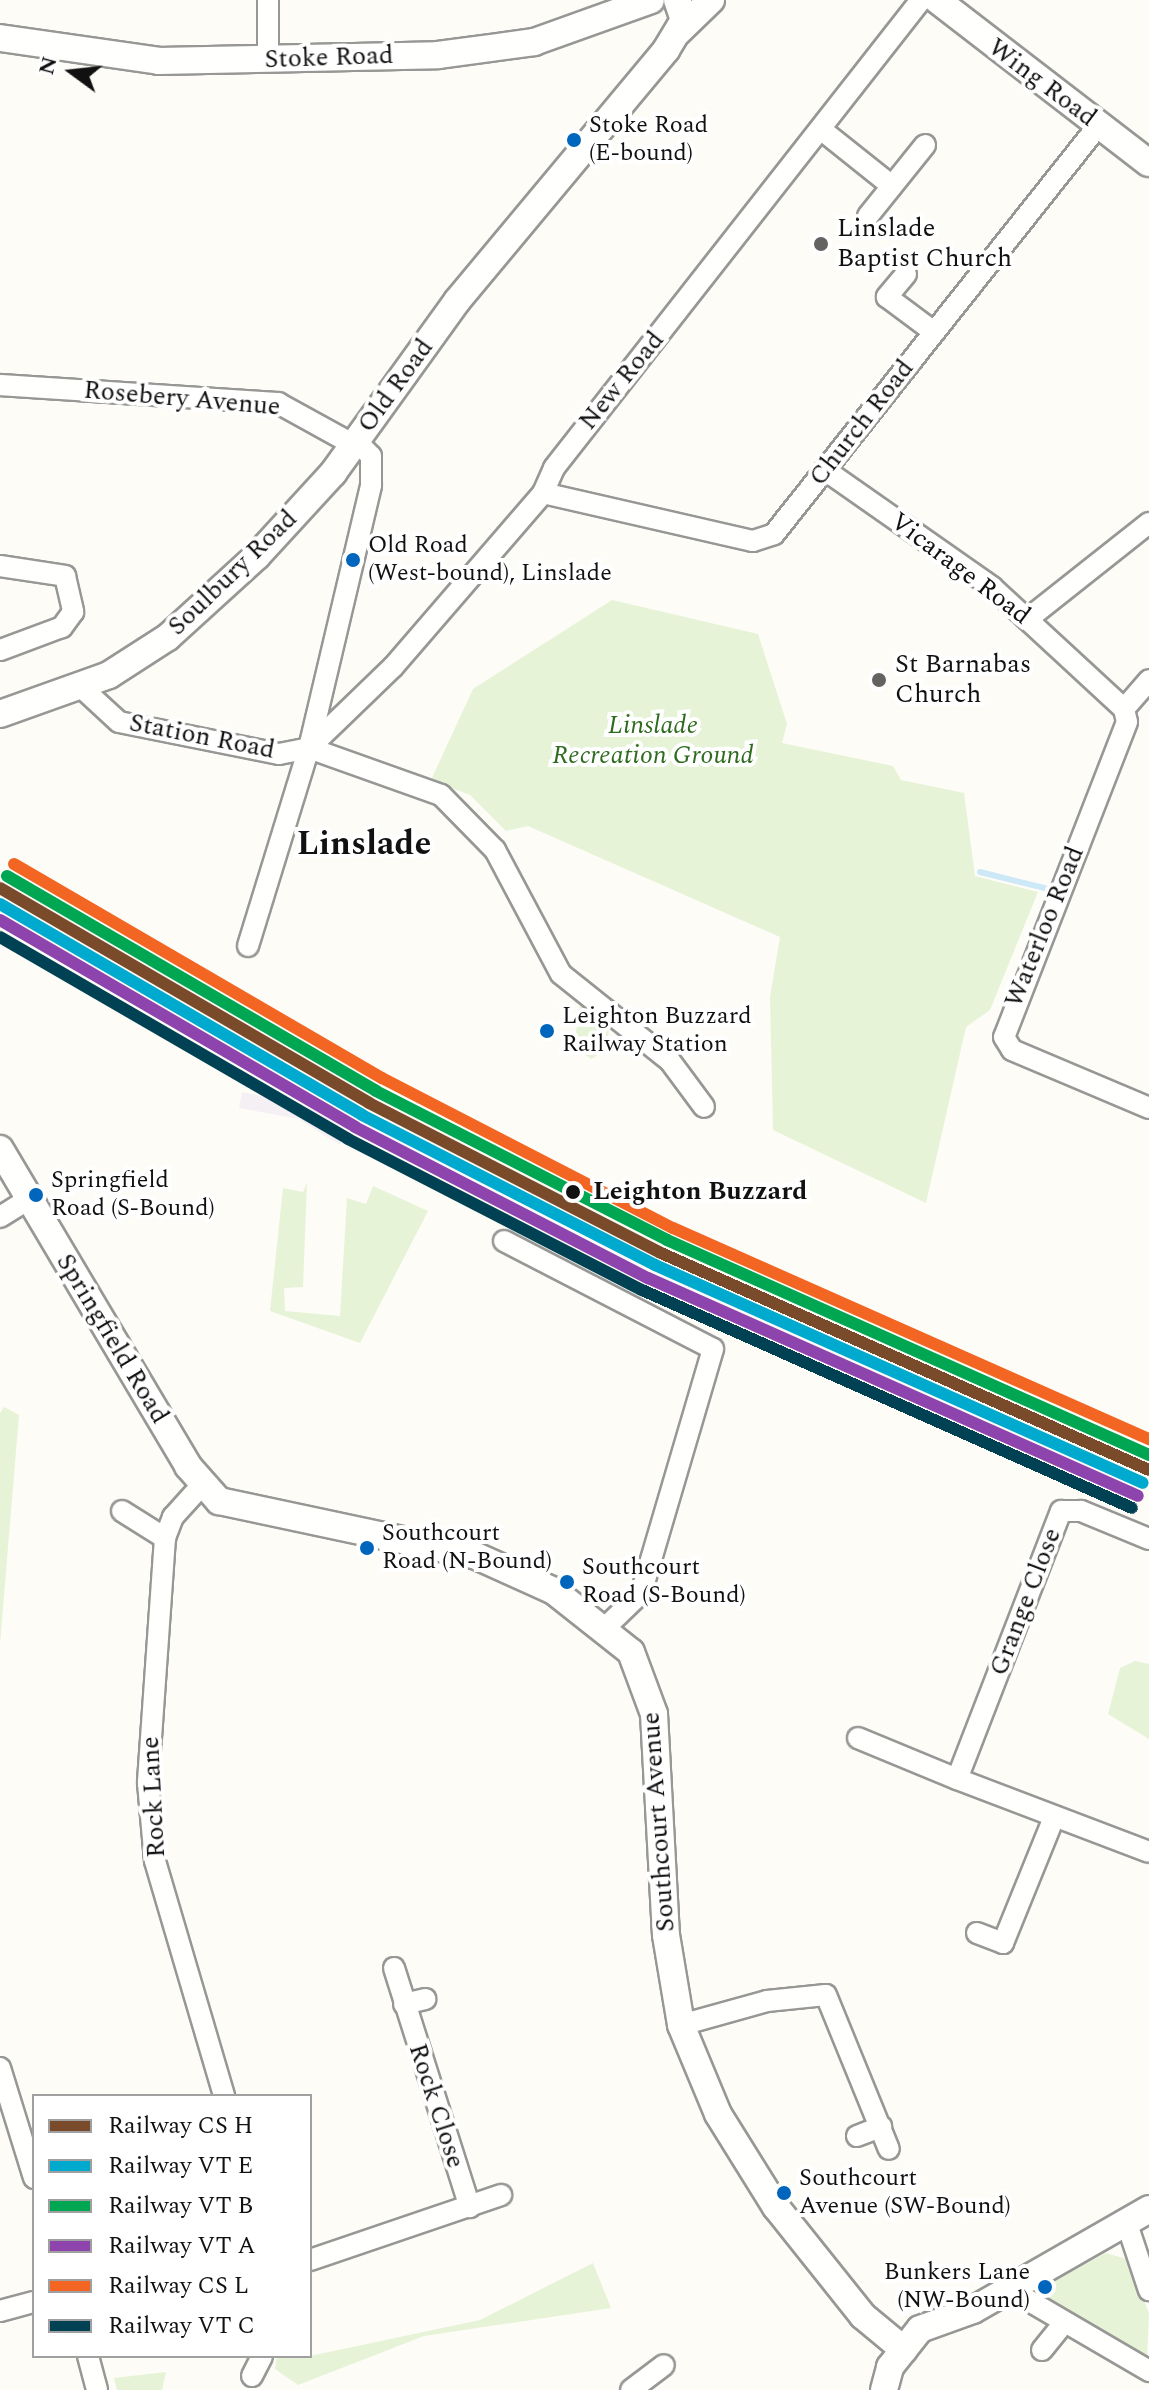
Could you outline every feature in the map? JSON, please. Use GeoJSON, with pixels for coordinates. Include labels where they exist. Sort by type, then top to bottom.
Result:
{"type":"FeatureCollection","features":[{"type":"Feature","properties":{"kind":"street"},"geometry":{"type":"LineString","coordinates":[[268,0],[268,60]]}},
{"type":"Feature","properties":{"kind":"street"},"geometry":{"type":"LineString","coordinates":[[677,0],[684,20],[678,32]]}},
{"type":"Feature","properties":{"kind":"street","name":"Old Road"},"geometry":{"type":"LineString","coordinates":[[248,946],[309,748],[375,467],[355,443],[457,301],[678,32],[711,0]]}},
{"type":"Feature","properties":{"kind":"street","name":"New Road"},"geometry":{"type":"LineString","coordinates":[[309,748],[393,667],[543,493],[554,468],[823,131],[921,0]]}},
{"type":"Feature","properties":{"kind":"street","name":"Wing Road"},"geometry":{"type":"LineString","coordinates":[[937,0],[1149,163]]}},
{"type":"Feature","properties":{"kind":"street","name":"Stoke Road"},"geometry":{"type":"LineString","coordinates":[[0,38],[144,60],[268,60],[483,51],[549,38],[639,2]]}},
{"type":"Feature","properties":{"kind":"street","name":"Church Road"},"geometry":{"type":"LineString","coordinates":[[543,493],[753,541],[774,534],[1098,126]]}},
{"type":"Feature","properties":{"kind":"street"},"geometry":{"type":"LineString","coordinates":[[823,131],[892,186]]}},
{"type":"Feature","properties":{"kind":"street"},"geometry":{"type":"LineString","coordinates":[[868,216],[925,145]]}},
{"type":"Feature","properties":{"kind":"street"},"geometry":{"type":"LineString","coordinates":[[906,274],[887,297],[934,332]]}},
{"type":"Feature","properties":{"kind":"street","name":"Rosebery Avenue"},"geometry":{"type":"LineString","coordinates":[[0,385],[278,403],[355,443]]}},
{"type":"Feature","properties":{"kind":"street","name":"Soulbury Road"},"geometry":{"type":"LineString","coordinates":[[0,714],[82,688],[168,637],[213,600],[355,443]]}},
{"type":"Feature","properties":{"kind":"street","name":"Vicarage Road"},"geometry":{"type":"LineString","coordinates":[[825,470],[1029,618],[1124,709]]}},
{"type":"Feature","properties":{"kind":"street"},"geometry":{"type":"LineString","coordinates":[[1029,618],[1149,523]]}},
{"type":"Feature","properties":{"kind":"street"},"geometry":{"type":"LineString","coordinates":[[0,566],[65,576],[73,612],[62,627],[0,650]]}},
{"type":"Feature","properties":{"kind":"street"},"geometry":{"type":"LineString","coordinates":[[1124,709],[1149,680]]}},
{"type":"Feature","properties":{"kind":"street","name":"Station Road"},"geometry":{"type":"LineString","coordinates":[[82,688],[119,722],[279,754],[309,748],[441,795],[495,850],[561,974],[670,1061],[704,1107]]}},
{"type":"Feature","properties":{"kind":"street","name":"Waterloo Road"},"geometry":{"type":"LineString","coordinates":[[1124,709],[1127,722],[1004,1037],[1012,1050],[1149,1108]]}},
{"type":"Feature","properties":{"kind":"street","name":"Springfield Road"},"geometry":{"type":"LineString","coordinates":[[0,1149],[201,1486]]}},
{"type":"Feature","properties":{"kind":"street"},"geometry":{"type":"LineString","coordinates":[[0,1217],[29,1199]]}},
{"type":"Feature","properties":{"kind":"street"},"geometry":{"type":"LineString","coordinates":[[504,1241],[713,1349],[641,1593],[607,1626]]}},
{"type":"Feature","properties":{"kind":"street","name":"Rock Lane"},"geometry":{"type":"LineString","coordinates":[[201,1486],[173,1517],[165,1538],[150,1729],[151,1823],[223,2094]]}},
{"type":"Feature","properties":{"kind":"street","name":"Southcourt Avenue"},"geometry":{"type":"LineString","coordinates":[[201,1486],[238,1507],[474,1555],[554,1591],[607,1626],[631,1652],[654,1714],[666,1935],[681,2025],[718,2114],[776,2207],[863,2316],[904,2350]]}},
{"type":"Feature","properties":{"kind":"street"},"geometry":{"type":"LineString","coordinates":[[122,1511],[165,1538]]}},
{"type":"Feature","properties":{"kind":"street","name":"Grange Close"},"geometry":{"type":"LineString","coordinates":[[957,1779],[1061,1511],[1081,1511],[1149,1539]]}},
{"type":"Feature","properties":{"kind":"street"},"geometry":{"type":"LineString","coordinates":[[858,1738],[1053,1820],[1149,1852]]}},
{"type":"Feature","properties":{"kind":"street"},"geometry":{"type":"LineString","coordinates":[[977,1933],[1003,1943],[1053,1820]]}},
{"type":"Feature","properties":{"kind":"street","name":"Rock Close"},"geometry":{"type":"LineString","coordinates":[[394,1968],[470,2207]]}},
{"type":"Feature","properties":{"kind":"street"},"geometry":{"type":"LineString","coordinates":[[681,2025],[767,2001],[826,1995],[889,2149]]}},
{"type":"Feature","properties":{"kind":"street"},"geometry":{"type":"LineString","coordinates":[[404,2004],[425,1999]]}},
{"type":"Feature","properties":{"kind":"street"},"geometry":{"type":"LineString","coordinates":[[0,2068],[32,2171]]}},
{"type":"Feature","properties":{"kind":"street"},"geometry":{"type":"LineString","coordinates":[[857,2136],[881,2127]]}},
{"type":"Feature","properties":{"kind":"street"},"geometry":{"type":"LineString","coordinates":[[0,2138],[21,2132]]}},
{"type":"Feature","properties":{"kind":"street"},"geometry":{"type":"LineString","coordinates":[[312,2259],[501,2195]]}},
{"type":"Feature","properties":{"kind":"street"},"geometry":{"type":"LineString","coordinates":[[884,2390],[904,2350],[954,2334],[973,2310],[1137,2215],[1149,2290]]}},
{"type":"Feature","properties":{"kind":"street"},"geometry":{"type":"LineString","coordinates":[[1026,2299],[1149,2371]]}},
{"type":"Feature","properties":{"kind":"street"},"geometry":{"type":"LineString","coordinates":[[0,2311],[32,2303]]}},
{"type":"Feature","properties":{"kind":"street"},"geometry":{"type":"LineString","coordinates":[[1042,2350],[1064,2323]]}},
{"type":"Feature","properties":{"kind":"street"},"geometry":{"type":"LineString","coordinates":[[898,2390],[908,2370],[904,2350]]}},
{"type":"Feature","properties":{"kind":"street"},"geometry":{"type":"LineString","coordinates":[[89,2358],[97,2390]]}},
{"type":"Feature","properties":{"kind":"street"},"geometry":{"type":"LineString","coordinates":[[252,2376],[261,2358]]}},
{"type":"Feature","properties":{"kind":"street"},"geometry":{"type":"LineString","coordinates":[[642,2387],[664,2365]]}},
{"type":"Feature","properties":{"kind":"shaded area"},"geometry":{"type":"Polygon","coordinates":[[[242,1092],[302,1104],[299,1119],[239,1108],[242,1092]]]}},
{"type":"Feature","properties":{"kind":"shaded area"},"geometry":{"type":"Polygon","coordinates":[[[308,1106],[349,1132],[340,1145],[300,1120],[308,1106]]]}},
{"type":"Feature","properties":{"kind":"green space","name":"Linslade Recreation Ground"},"geometry":{"type":"Polygon","coordinates":[[[612,600],[758,634],[787,724],[782,743],[893,766],[901,780],[964,793],[975,876],[1038,892],[990,1010],[966,1027],[926,1203],[773,1130],[770,997],[780,937],[528,826],[506,831],[470,795],[431,780],[473,689],[612,600]]]}},
{"type":"Feature","properties":{"kind":"green space"},"geometry":{"type":"Polygon","coordinates":[[[580,1005],[609,1031],[606,1050],[591,1059],[574,1046],[580,1005]]]}},
{"type":"Feature","properties":{"kind":"green space"},"geometry":{"type":"Polygon","coordinates":[[[307,1183],[303,1287],[284,1288],[285,1311],[340,1316],[347,1198],[366,1204],[373,1186],[428,1211],[360,1343],[270,1311],[283,1188],[303,1192],[307,1183]]]}},
{"type":"Feature","properties":{"kind":"green space"},"geometry":{"type":"Polygon","coordinates":[[[4,1407],[19,1415],[0,1644],[0,1413],[4,1407]]]}},
{"type":"Feature","properties":{"kind":"green space"},"geometry":{"type":"Polygon","coordinates":[[[1135,1661],[1149,1664],[1149,1739],[1108,1714],[1120,1668],[1135,1661]]]}},
{"type":"Feature","properties":{"kind":"green space"},"geometry":{"type":"Polygon","coordinates":[[[1106,2253],[1130,2260],[1149,2314],[1147,2356],[1032,2293],[1106,2253]]]}},
{"type":"Feature","properties":{"kind":"green space"},"geometry":{"type":"Polygon","coordinates":[[[593,2263],[611,2308],[424,2336],[298,2385],[275,2369],[277,2358],[312,2358],[480,2320],[593,2263]]]}},
{"type":"Feature","properties":{"kind":"green space"},"geometry":{"type":"Polygon","coordinates":[[[166,2372],[162,2390],[117,2390],[114,2378],[166,2372]]]}},
{"type":"Feature","properties":{"kind":"waterway"},"geometry":{"type":"LineString","coordinates":[[980,872],[1048,889]]}},
{"type":"Feature","properties":{"kind":"transit line"},"geometry":{"type":"LineString","coordinates":[[14,864],[382,1078],[673,1228],[1149,1439]]}},
{"type":"Feature","properties":{"kind":"transit line"},"geometry":{"type":"LineString","coordinates":[[7,876],[376,1091],[667,1240],[1149,1455]]}},
{"type":"Feature","properties":{"kind":"transit line"},"geometry":{"type":"LineString","coordinates":[[0,888],[369,1103],[661,1253],[1149,1470]]}},
{"type":"Feature","properties":{"kind":"transit line"},"geometry":{"type":"LineString","coordinates":[[0,904],[362,1115],[655,1265],[1143,1483]]}},
{"type":"Feature","properties":{"kind":"transit line"},"geometry":{"type":"LineString","coordinates":[[0,920],[355,1127],[648,1278],[1138,1496]]}},
{"type":"Feature","properties":{"kind":"transit line"},"geometry":{"type":"LineString","coordinates":[[0,937],[348,1139],[642,1290],[1132,1508]]}},
{"type":"Feature","properties":{"kind":"place","name":"Stoke Road (E-bound)"},"geometry":{"type":"Point","coordinates":[574,140]}},
{"type":"Feature","properties":{"kind":"place","name":"Linslade Baptist Church"},"geometry":{"type":"Point","coordinates":[821,244]}},
{"type":"Feature","properties":{"kind":"place","name":"Old Road (West-bound), Linslade"},"geometry":{"type":"Point","coordinates":[353,560]}},
{"type":"Feature","properties":{"kind":"place","name":"St Barnabas Church"},"geometry":{"type":"Point","coordinates":[879,680]}},
{"type":"Feature","properties":{"kind":"place","name":"Leighton Buzzard Railway Station"},"geometry":{"type":"Point","coordinates":[547,1031]}},
{"type":"Feature","properties":{"kind":"place","name":"Leighton Buzzard"},"geometry":{"type":"Point","coordinates":[573,1192]}},
{"type":"Feature","properties":{"kind":"place","name":"Springfield Road (S-Bound)"},"geometry":{"type":"Point","coordinates":[36,1195]}},
{"type":"Feature","properties":{"kind":"place","name":"Southcourt Road (N-Bound)"},"geometry":{"type":"Point","coordinates":[367,1548]}},
{"type":"Feature","properties":{"kind":"place","name":"Southcourt Road (S-Bound)"},"geometry":{"type":"Point","coordinates":[567,1582]}},
{"type":"Feature","properties":{"kind":"place","name":"Southcourt Avenue (SW-Bound)"},"geometry":{"type":"Point","coordinates":[784,2193]}},
{"type":"Feature","properties":{"kind":"place","name":"Bunkers Lane (NW-Bound)"},"geometry":{"type":"Point","coordinates":[1045,2287]}},
{"type":"Feature","properties":{"kind":"district","name":"Linslade"},"geometry":{"type":"Point","coordinates":[364,845]}}]}
